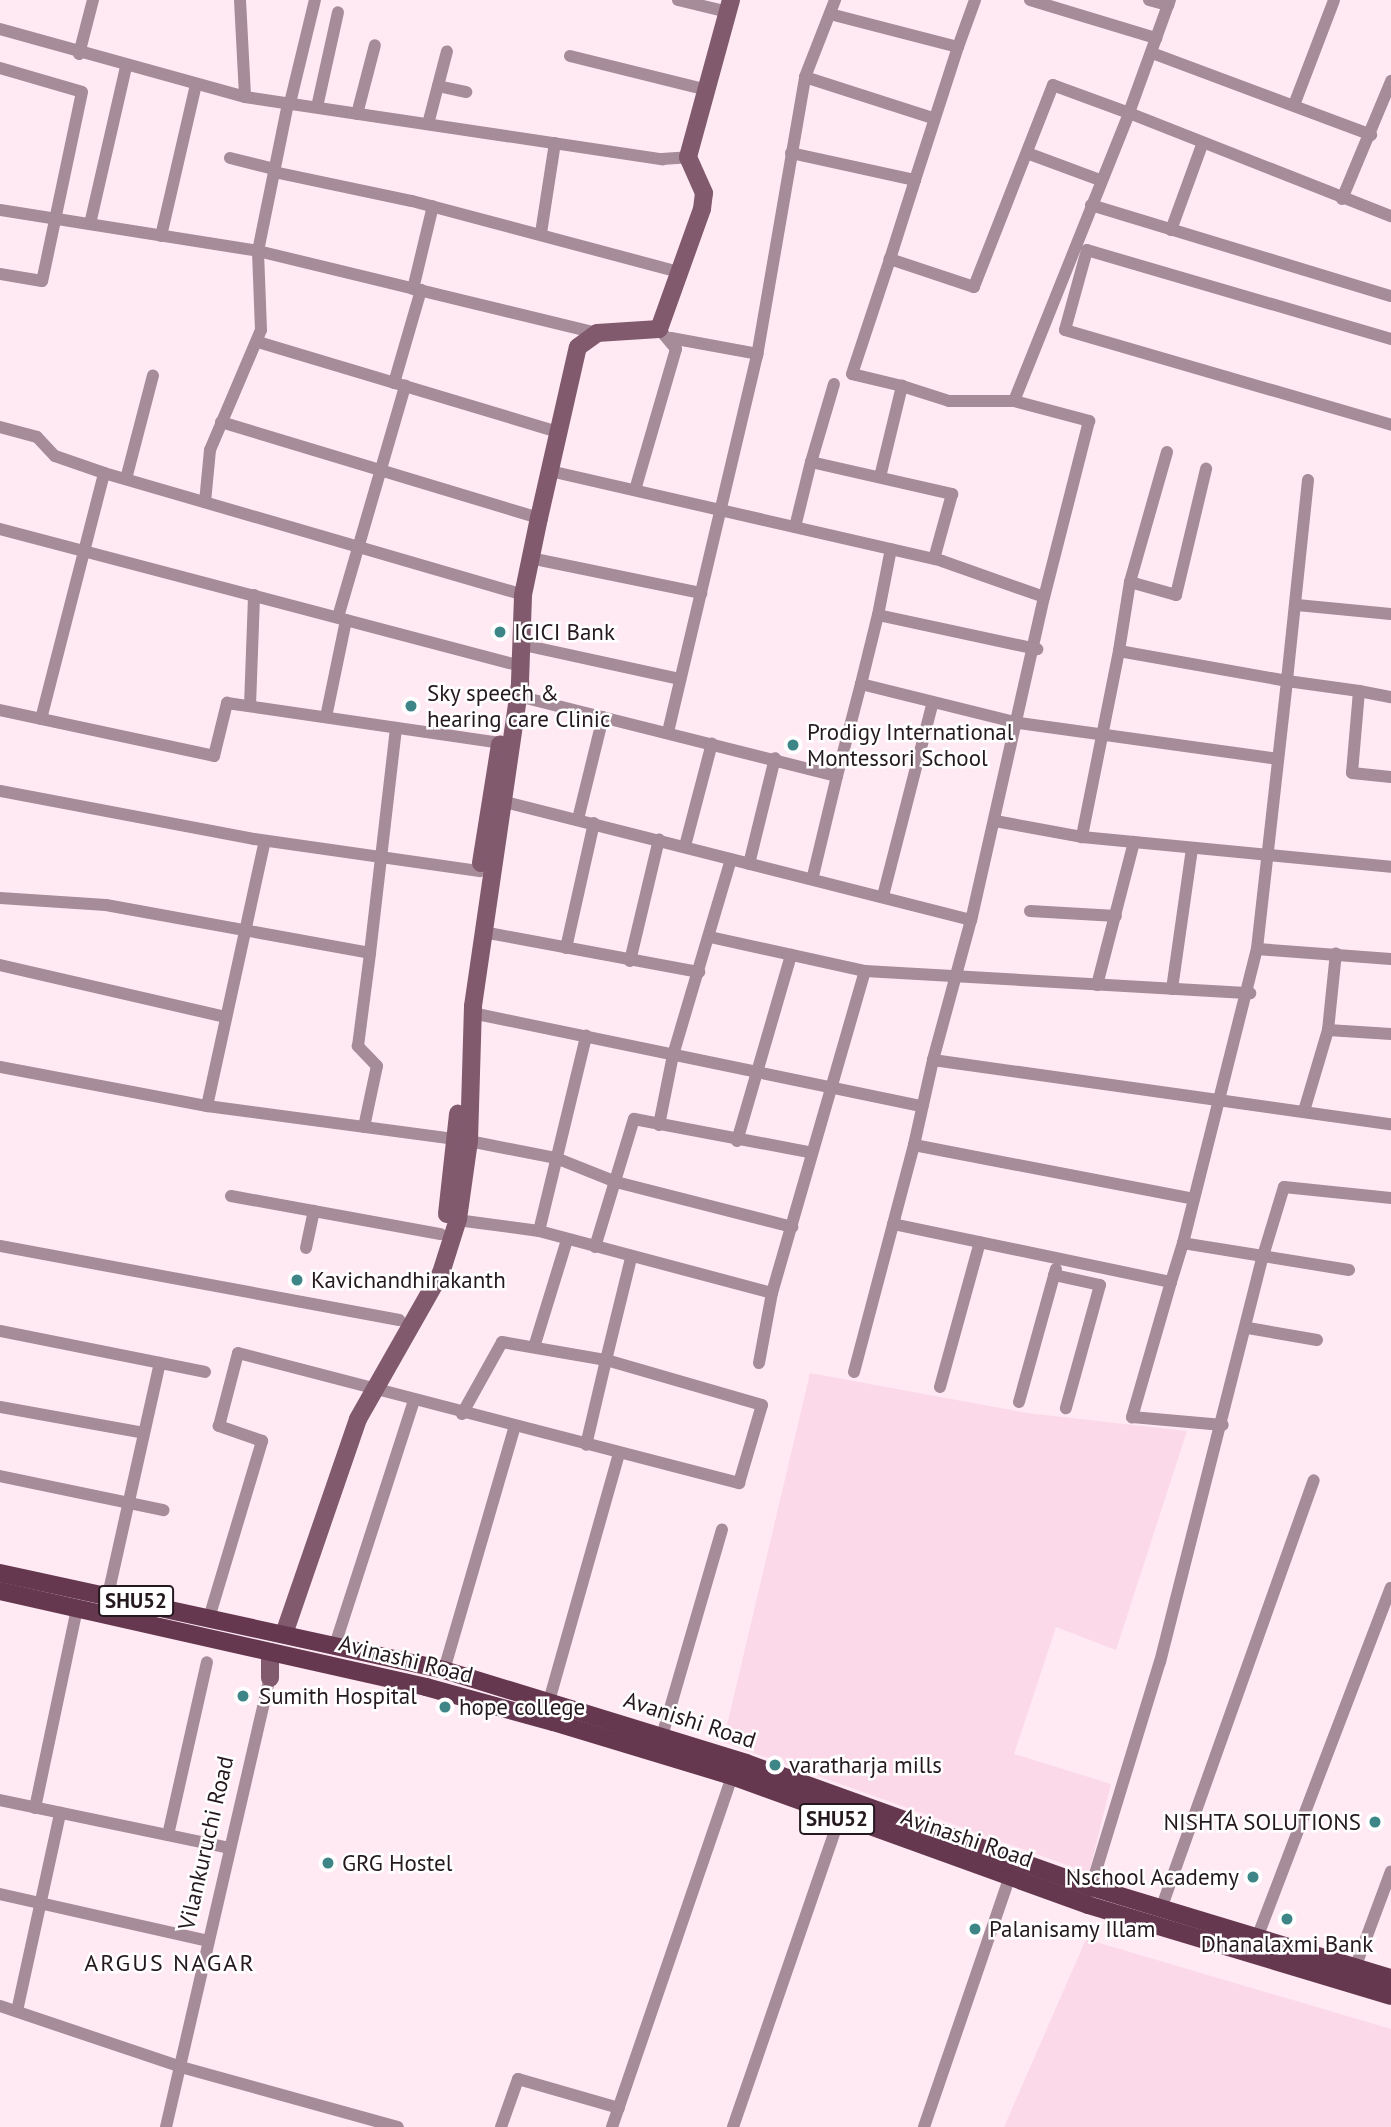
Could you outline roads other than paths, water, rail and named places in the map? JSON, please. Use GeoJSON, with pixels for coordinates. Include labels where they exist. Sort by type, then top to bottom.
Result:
{"type":"FeatureCollection","features":[{"type":"Feature","properties":{"kind":"main road","name":"Avanishi Road"},"geometry":{"type":"LineString","coordinates":[[2,1573],[444,1670],[662,1736],[1091,1887],[1391,1978]]}},
{"type":"Feature","properties":{"kind":"main road"},"geometry":{"type":"LineString","coordinates":[[0,1591],[2,1573]]}},
{"type":"Feature","properties":{"kind":"main road","name":"Avinashi Road"},"geometry":{"type":"LineString","coordinates":[[0,1591],[275,1653],[512,1712],[732,1776],[839,1820],[1009,1879],[1391,1996]]}},
{"type":"Feature","properties":{"kind":"main road"},"geometry":{"type":"LineString","coordinates":[[512,1712],[518,1692]]}},
{"type":"Feature","properties":{"kind":"street"},"geometry":{"type":"LineString","coordinates":[[79,54],[93,0]]}},
{"type":"Feature","properties":{"kind":"street"},"geometry":{"type":"LineString","coordinates":[[240,0],[245,97]]}},
{"type":"Feature","properties":{"kind":"street"},"geometry":{"type":"LineString","coordinates":[[205,502],[221,422],[258,342],[264,293],[258,251],[289,103],[315,0]]}},
{"type":"Feature","properties":{"kind":"street"},"geometry":{"type":"LineString","coordinates":[[635,490],[676,349],[665,334],[704,193],[688,157],[729,6],[678,0]]}},
{"type":"Feature","properties":{"kind":"street"},"geometry":{"type":"LineString","coordinates":[[668,732],[758,354],[805,77],[835,0]]}},
{"type":"Feature","properties":{"kind":"street"},"geometry":{"type":"LineString","coordinates":[[854,1372],[971,920],[1037,649],[1044,597],[1088,421],[1014,401],[949,401],[852,374],[933,118],[975,0]]}},
{"type":"Feature","properties":{"kind":"street"},"geometry":{"type":"LineString","coordinates":[[1030,0],[1156,38]]}},
{"type":"Feature","properties":{"kind":"street"},"geometry":{"type":"LineString","coordinates":[[1014,401],[1129,113],[1169,3],[1149,0]]}},
{"type":"Feature","properties":{"kind":"street"},"geometry":{"type":"LineString","coordinates":[[1294,105],[1334,0]]}},
{"type":"Feature","properties":{"kind":"street"},"geometry":{"type":"LineString","coordinates":[[317,107],[338,12]]}},
{"type":"Feature","properties":{"kind":"street"},"geometry":{"type":"LineString","coordinates":[[830,14],[958,47]]}},
{"type":"Feature","properties":{"kind":"street"},"geometry":{"type":"LineString","coordinates":[[0,29],[79,54],[245,97],[662,159],[688,157]]}},
{"type":"Feature","properties":{"kind":"street"},"geometry":{"type":"LineString","coordinates":[[357,114],[375,45]]}},
{"type":"Feature","properties":{"kind":"street"},"geometry":{"type":"LineString","coordinates":[[428,124],[447,51]]}},
{"type":"Feature","properties":{"kind":"street"},"geometry":{"type":"LineString","coordinates":[[1152,53],[1371,135]]}},
{"type":"Feature","properties":{"kind":"street"},"geometry":{"type":"LineString","coordinates":[[570,56],[706,89]]}},
{"type":"Feature","properties":{"kind":"street"},"geometry":{"type":"LineString","coordinates":[[90,224],[126,67]]}},
{"type":"Feature","properties":{"kind":"street"},"geometry":{"type":"LineString","coordinates":[[0,68],[82,92],[42,281],[0,274]]}},
{"type":"Feature","properties":{"kind":"street"},"geometry":{"type":"LineString","coordinates":[[805,77],[933,118]]}},
{"type":"Feature","properties":{"kind":"street"},"geometry":{"type":"LineString","coordinates":[[1342,199],[1371,135],[1391,81]]}},
{"type":"Feature","properties":{"kind":"street"},"geometry":{"type":"LineString","coordinates":[[161,236],[196,85]]}},
{"type":"Feature","properties":{"kind":"street"},"geometry":{"type":"LineString","coordinates":[[890,259],[974,287],[1053,85],[1391,216]]}},
{"type":"Feature","properties":{"kind":"street"},"geometry":{"type":"LineString","coordinates":[[438,86],[466,92]]}},
{"type":"Feature","properties":{"kind":"street"},"geometry":{"type":"LineString","coordinates":[[541,233],[555,143]]}},
{"type":"Feature","properties":{"kind":"street"},"geometry":{"type":"LineString","coordinates":[[1171,230],[1202,145]]}},
{"type":"Feature","properties":{"kind":"street"},"geometry":{"type":"LineString","coordinates":[[791,153],[915,180]]}},
{"type":"Feature","properties":{"kind":"street"},"geometry":{"type":"LineString","coordinates":[[1027,153],[1100,180]]}},
{"type":"Feature","properties":{"kind":"street"},"geometry":{"type":"LineString","coordinates":[[230,158],[274,171],[541,233],[680,272]]}},
{"type":"Feature","properties":{"kind":"street"},"geometry":{"type":"LineString","coordinates":[[1091,205],[1391,296]]}},
{"type":"Feature","properties":{"kind":"street"},"geometry":{"type":"LineString","coordinates":[[326,717],[356,548],[382,471],[433,206]]}},
{"type":"Feature","properties":{"kind":"street"},"geometry":{"type":"LineString","coordinates":[[0,210],[258,251],[597,333],[665,334],[758,354]]}},
{"type":"Feature","properties":{"kind":"street"},"geometry":{"type":"LineString","coordinates":[[1391,339],[1087,250],[1065,330],[1391,425]]}},
{"type":"Feature","properties":{"kind":"street"},"geometry":{"type":"LineString","coordinates":[[278,1633],[366,1387],[441,1234],[462,1141],[461,1018],[480,871],[517,696],[523,595],[538,518],[579,347],[597,333]]}},
{"type":"Feature","properties":{"kind":"street"},"geometry":{"type":"LineString","coordinates":[[258,342],[558,432]]}},
{"type":"Feature","properties":{"kind":"street"},"geometry":{"type":"LineString","coordinates":[[126,479],[153,375]]}},
{"type":"Feature","properties":{"kind":"street"},"geometry":{"type":"LineString","coordinates":[[795,527],[834,384]]}},
{"type":"Feature","properties":{"kind":"street"},"geometry":{"type":"LineString","coordinates":[[880,477],[902,386]]}},
{"type":"Feature","properties":{"kind":"street"},"geometry":{"type":"LineString","coordinates":[[221,422],[538,518]]}},
{"type":"Feature","properties":{"kind":"street"},"geometry":{"type":"LineString","coordinates":[[0,427],[37,437],[55,456],[104,472],[523,595]]}},
{"type":"Feature","properties":{"kind":"street"},"geometry":{"type":"LineString","coordinates":[[1082,837],[1099,735],[1119,651],[1130,582],[1167,452]]}},
{"type":"Feature","properties":{"kind":"street"},"geometry":{"type":"LineString","coordinates":[[811,462],[952,494],[934,559]]}},
{"type":"Feature","properties":{"kind":"street"},"geometry":{"type":"LineString","coordinates":[[1130,582],[1176,595],[1206,469]]}},
{"type":"Feature","properties":{"kind":"street"},"geometry":{"type":"LineString","coordinates":[[550,471],[934,559],[1044,597]]}},
{"type":"Feature","properties":{"kind":"street"},"geometry":{"type":"LineString","coordinates":[[41,719],[104,472]]}},
{"type":"Feature","properties":{"kind":"street"},"geometry":{"type":"LineString","coordinates":[[1223,1425],[1132,1417],[1251,993],[1264,852],[1297,605],[1308,480]]}},
{"type":"Feature","properties":{"kind":"street"},"geometry":{"type":"LineString","coordinates":[[0,529],[517,665]]}},
{"type":"Feature","properties":{"kind":"street"},"geometry":{"type":"LineString","coordinates":[[813,876],[878,615],[891,549]]}},
{"type":"Feature","properties":{"kind":"street"},"geometry":{"type":"LineString","coordinates":[[530,558],[701,593]]}},
{"type":"Feature","properties":{"kind":"street"},"geometry":{"type":"LineString","coordinates":[[250,706],[254,595]]}},
{"type":"Feature","properties":{"kind":"street"},"geometry":{"type":"LineString","coordinates":[[1297,605],[1391,614]]}},
{"type":"Feature","properties":{"kind":"street"},"geometry":{"type":"LineString","coordinates":[[878,615],[1037,649]]}},
{"type":"Feature","properties":{"kind":"street"},"geometry":{"type":"LineString","coordinates":[[519,644],[680,679]]}},
{"type":"Feature","properties":{"kind":"street"},"geometry":{"type":"LineString","coordinates":[[1119,651],[1391,697]]}},
{"type":"Feature","properties":{"kind":"street"},"geometry":{"type":"LineString","coordinates":[[366,1387],[440,1273],[457,1220],[472,1013],[497,800],[500,743],[517,665]]}},
{"type":"Feature","properties":{"kind":"street"},"geometry":{"type":"LineString","coordinates":[[861,684],[932,705],[1019,723],[1276,759]]}},
{"type":"Feature","properties":{"kind":"street"},"geometry":{"type":"LineString","coordinates":[[1359,691],[1352,773],[1391,777]]}},
{"type":"Feature","properties":{"kind":"street"},"geometry":{"type":"LineString","coordinates":[[517,696],[775,758],[837,776]]}},
{"type":"Feature","properties":{"kind":"street"},"geometry":{"type":"LineString","coordinates":[[0,710],[214,756],[227,703],[500,743]]}},
{"type":"Feature","properties":{"kind":"street"},"geometry":{"type":"LineString","coordinates":[[883,896],[932,705]]}},
{"type":"Feature","properties":{"kind":"street"},"geometry":{"type":"LineString","coordinates":[[578,819],[603,717]]}},
{"type":"Feature","properties":{"kind":"street"},"geometry":{"type":"LineString","coordinates":[[364,1127],[377,1066],[358,1046],[383,858],[396,728]]}},
{"type":"Feature","properties":{"kind":"street"},"geometry":{"type":"LineString","coordinates":[[685,846],[712,743]]}},
{"type":"Feature","properties":{"kind":"street"},"geometry":{"type":"LineString","coordinates":[[749,863],[775,758]]}},
{"type":"Feature","properties":{"kind":"street"},"geometry":{"type":"LineString","coordinates":[[0,791],[265,841],[480,871]]}},
{"type":"Feature","properties":{"kind":"street"},"geometry":{"type":"LineString","coordinates":[[497,800],[731,859],[813,876],[971,920]]}},
{"type":"Feature","properties":{"kind":"street"},"geometry":{"type":"LineString","coordinates":[[995,821],[1082,837],[1264,852],[1391,867]]}},
{"type":"Feature","properties":{"kind":"street"},"geometry":{"type":"LineString","coordinates":[[566,948],[594,823]]}},
{"type":"Feature","properties":{"kind":"street"},"geometry":{"type":"LineString","coordinates":[[630,961],[659,839]]}},
{"type":"Feature","properties":{"kind":"street"},"geometry":{"type":"LineString","coordinates":[[206,1106],[265,841]]}},
{"type":"Feature","properties":{"kind":"street"},"geometry":{"type":"LineString","coordinates":[[1097,985],[1134,842]]}},
{"type":"Feature","properties":{"kind":"street"},"geometry":{"type":"LineString","coordinates":[[1171,989],[1192,848]]}},
{"type":"Feature","properties":{"kind":"street"},"geometry":{"type":"LineString","coordinates":[[659,1125],[673,1055],[731,859]]}},
{"type":"Feature","properties":{"kind":"street"},"geometry":{"type":"LineString","coordinates":[[0,898],[106,905],[370,953]]}},
{"type":"Feature","properties":{"kind":"street"},"geometry":{"type":"LineString","coordinates":[[1030,911],[1116,916]]}},
{"type":"Feature","properties":{"kind":"street"},"geometry":{"type":"LineString","coordinates":[[483,932],[699,972]]}},
{"type":"Feature","properties":{"kind":"street"},"geometry":{"type":"LineString","coordinates":[[710,937],[865,971],[956,979],[1251,993]]}},
{"type":"Feature","properties":{"kind":"street"},"geometry":{"type":"LineString","coordinates":[[1257,949],[1391,959]]}},
{"type":"Feature","properties":{"kind":"street"},"geometry":{"type":"LineString","coordinates":[[1304,1111],[1328,1030],[1336,953]]}},
{"type":"Feature","properties":{"kind":"street"},"geometry":{"type":"LineString","coordinates":[[737,1141],[791,955]]}},
{"type":"Feature","properties":{"kind":"street"},"geometry":{"type":"LineString","coordinates":[[0,965],[226,1017]]}},
{"type":"Feature","properties":{"kind":"street"},"geometry":{"type":"LineString","coordinates":[[758,1363],[772,1293],[792,1227],[809,1152],[832,1089],[865,971]]}},
{"type":"Feature","properties":{"kind":"street"},"geometry":{"type":"LineString","coordinates":[[472,1013],[922,1106]]}},
{"type":"Feature","properties":{"kind":"street"},"geometry":{"type":"LineString","coordinates":[[1328,1030],[1391,1034]]}},
{"type":"Feature","properties":{"kind":"street"},"geometry":{"type":"LineString","coordinates":[[539,1231],[586,1036]]}},
{"type":"Feature","properties":{"kind":"street"},"geometry":{"type":"LineString","coordinates":[[933,1060],[1391,1124]]}},
{"type":"Feature","properties":{"kind":"street"},"geometry":{"type":"LineString","coordinates":[[0,1068],[206,1106],[462,1141],[556,1158],[616,1182],[792,1227]]}},
{"type":"Feature","properties":{"kind":"street"},"geometry":{"type":"LineString","coordinates":[[595,1247],[634,1119],[737,1141],[809,1152]]}},
{"type":"Feature","properties":{"kind":"street"},"geometry":{"type":"LineString","coordinates":[[914,1145],[1194,1199]]}},
{"type":"Feature","properties":{"kind":"street"},"geometry":{"type":"LineString","coordinates":[[1091,1887],[1223,1425],[1264,1256],[1284,1187],[1290,1184],[1391,1198]]}},
{"type":"Feature","properties":{"kind":"street"},"geometry":{"type":"LineString","coordinates":[[231,1196],[441,1234]]}},
{"type":"Feature","properties":{"kind":"street"},"geometry":{"type":"LineString","coordinates":[[306,1248],[314,1211]]}},
{"type":"Feature","properties":{"kind":"street"},"geometry":{"type":"LineString","coordinates":[[457,1220],[539,1231],[631,1258],[772,1293]]}},
{"type":"Feature","properties":{"kind":"street"},"geometry":{"type":"LineString","coordinates":[[893,1224],[1171,1282]]}},
{"type":"Feature","properties":{"kind":"street"},"geometry":{"type":"LineString","coordinates":[[535,1344],[567,1240]]}},
{"type":"Feature","properties":{"kind":"street"},"geometry":{"type":"LineString","coordinates":[[940,1387],[980,1242]]}},
{"type":"Feature","properties":{"kind":"street"},"geometry":{"type":"LineString","coordinates":[[1183,1243],[1349,1269]]}},
{"type":"Feature","properties":{"kind":"street"},"geometry":{"type":"LineString","coordinates":[[0,1246],[399,1320]]}},
{"type":"Feature","properties":{"kind":"street"},"geometry":{"type":"LineString","coordinates":[[586,1445],[631,1258]]}},
{"type":"Feature","properties":{"kind":"street"},"geometry":{"type":"LineString","coordinates":[[1019,1402],[1058,1258]]}},
{"type":"Feature","properties":{"kind":"street"},"geometry":{"type":"LineString","coordinates":[[1054,1275],[1100,1285],[1066,1408]]}},
{"type":"Feature","properties":{"kind":"street"},"geometry":{"type":"LineString","coordinates":[[1248,1328],[1317,1340]]}},
{"type":"Feature","properties":{"kind":"street"},"geometry":{"type":"LineString","coordinates":[[0,1331],[205,1371]]}},
{"type":"Feature","properties":{"kind":"street"},"geometry":{"type":"LineString","coordinates":[[209,1618],[262,1441],[219,1426],[238,1353],[514,1429],[739,1483],[762,1405],[606,1360],[535,1344],[494,1348],[462,1414]]}},
{"type":"Feature","properties":{"kind":"street"},"geometry":{"type":"LineString","coordinates":[[108,1595],[160,1363]]}},
{"type":"Feature","properties":{"kind":"street"},"geometry":{"type":"LineString","coordinates":[[335,1645],[414,1400]]}},
{"type":"Feature","properties":{"kind":"street"},"geometry":{"type":"LineString","coordinates":[[0,1406],[144,1433]]}},
{"type":"Feature","properties":{"kind":"street"},"geometry":{"type":"LineString","coordinates":[[444,1670],[514,1429]]}},
{"type":"Feature","properties":{"kind":"street"},"geometry":{"type":"LineString","coordinates":[[549,1701],[619,1453]]}},
{"type":"Feature","properties":{"kind":"street"},"geometry":{"type":"LineString","coordinates":[[0,1476],[163,1510]]}},
{"type":"Feature","properties":{"kind":"street"},"geometry":{"type":"LineString","coordinates":[[1161,1909],[1314,1480]]}},
{"type":"Feature","properties":{"kind":"street"},"geometry":{"type":"LineString","coordinates":[[662,1736],[722,1530]]}},
{"type":"Feature","properties":{"kind":"street"},"geometry":{"type":"LineString","coordinates":[[1257,1938],[1391,1588]]}},
{"type":"Feature","properties":{"kind":"street"},"geometry":{"type":"LineString","coordinates":[[35,1808],[77,1608]]}},
{"type":"Feature","properties":{"kind":"street","name":"Vilankuruchi Road"},"geometry":{"type":"LineString","coordinates":[[166,2127],[275,1653]]}},
{"type":"Feature","properties":{"kind":"street"},"geometry":{"type":"LineString","coordinates":[[168,1835],[207,1662]]}},
{"type":"Feature","properties":{"kind":"street"},"geometry":{"type":"LineString","coordinates":[[612,2127],[732,1776]]}},
{"type":"Feature","properties":{"kind":"street"},"geometry":{"type":"LineString","coordinates":[[0,1800],[229,1848]]}},
{"type":"Feature","properties":{"kind":"street"},"geometry":{"type":"LineString","coordinates":[[17,2011],[60,1813]]}},
{"type":"Feature","properties":{"kind":"street"},"geometry":{"type":"LineString","coordinates":[[733,2127],[839,1820]]}},
{"type":"Feature","properties":{"kind":"street"},"geometry":{"type":"LineString","coordinates":[[1355,1968],[1391,1871]]}},
{"type":"Feature","properties":{"kind":"street"},"geometry":{"type":"LineString","coordinates":[[924,2127],[1009,1879]]}},
{"type":"Feature","properties":{"kind":"street"},"geometry":{"type":"LineString","coordinates":[[0,1894],[208,1941]]}},
{"type":"Feature","properties":{"kind":"street"},"geometry":{"type":"LineString","coordinates":[[0,2006],[181,2067],[398,2127]]}},
{"type":"Feature","properties":{"kind":"street"},"geometry":{"type":"LineString","coordinates":[[501,2127],[518,2079],[619,2108]]}},
{"type":"Feature","properties":{"kind":"place","name":"ICICI Bank"},"geometry":{"type":"Point","coordinates":[500,632]}},
{"type":"Feature","properties":{"kind":"place","name":"Sky speech & hearing care Clinic"},"geometry":{"type":"Point","coordinates":[411,706]}},
{"type":"Feature","properties":{"kind":"place","name":"Prodigy International Montessori School"},"geometry":{"type":"Point","coordinates":[793,745]}},
{"type":"Feature","properties":{"kind":"place","name":"Kavichandhirakanth"},"geometry":{"type":"Point","coordinates":[297,1280]}},
{"type":"Feature","properties":{"kind":"place","name":"Sumith Hospital"},"geometry":{"type":"Point","coordinates":[243,1696]}},
{"type":"Feature","properties":{"kind":"place","name":"hope college"},"geometry":{"type":"Point","coordinates":[445,1707]}},
{"type":"Feature","properties":{"kind":"place","name":"varatharja mills"},"geometry":{"type":"Point","coordinates":[775,1765]}},
{"type":"Feature","properties":{"kind":"place","name":"NISHTA SOLUTIONS"},"geometry":{"type":"Point","coordinates":[1375,1822]}},
{"type":"Feature","properties":{"kind":"place","name":"GRG Hostel"},"geometry":{"type":"Point","coordinates":[328,1863]}},
{"type":"Feature","properties":{"kind":"place","name":"Nschool Academy"},"geometry":{"type":"Point","coordinates":[1253,1877]}},
{"type":"Feature","properties":{"kind":"place","name":"Dhanalaxmi Bank"},"geometry":{"type":"Point","coordinates":[1287,1919]}},
{"type":"Feature","properties":{"kind":"place","name":"Palanisamy Illam"},"geometry":{"type":"Point","coordinates":[975,1929]}},
{"type":"Feature","properties":{"kind":"district","name":"ARGUS NAGAR"},"geometry":{"type":"Point","coordinates":[170,1963]}}]}
